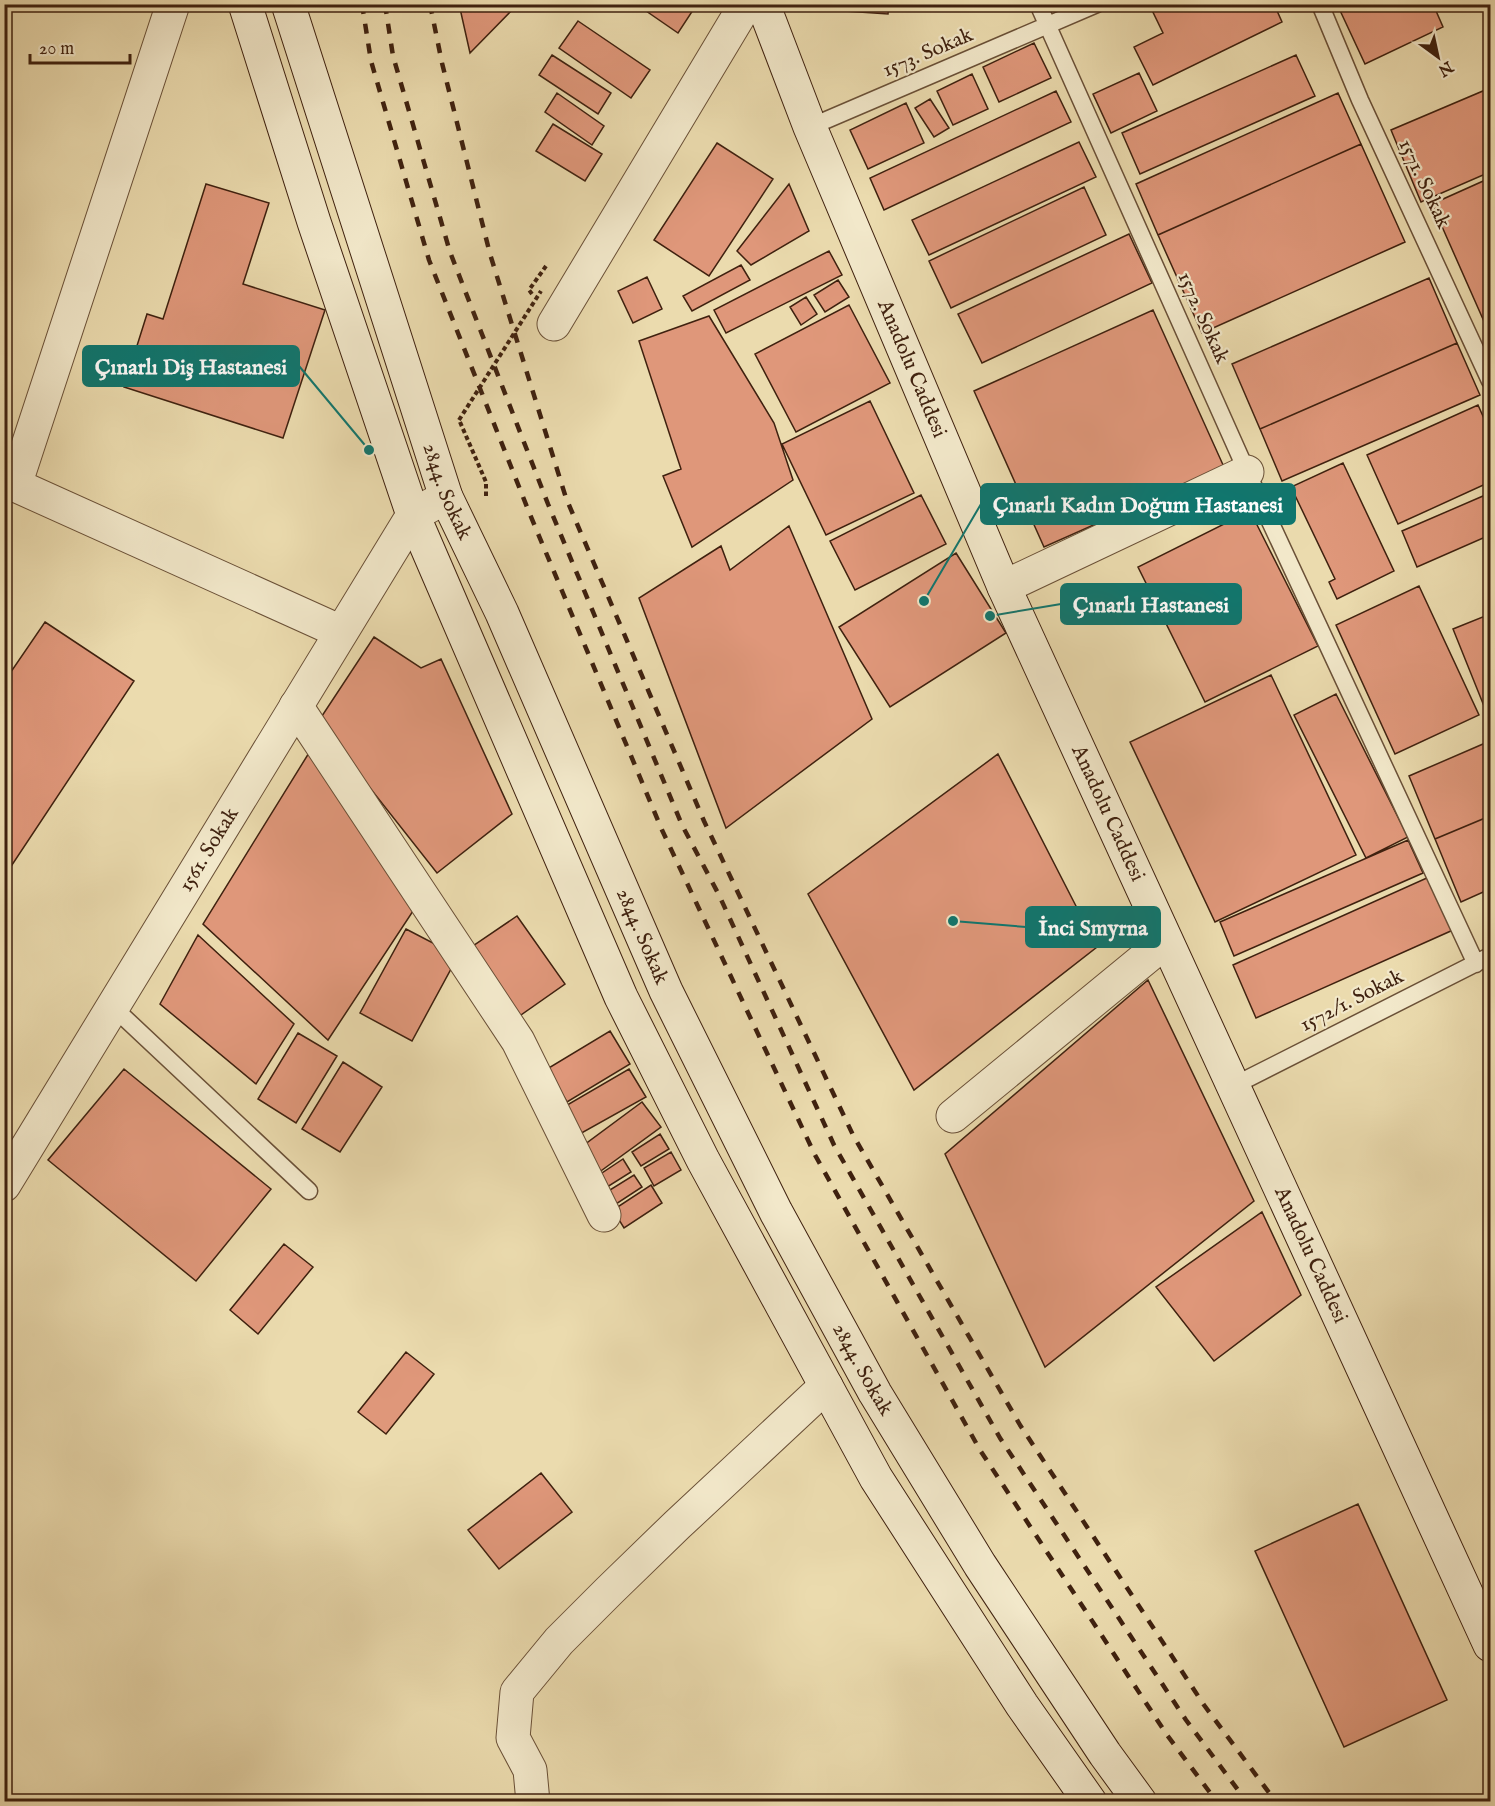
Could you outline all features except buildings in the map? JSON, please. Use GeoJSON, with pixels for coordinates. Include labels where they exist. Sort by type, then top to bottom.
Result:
{"type":"FeatureCollection","features":[{"type":"Feature","properties":{"kind":"main road"},"geometry":{"type":"LineString","coordinates":[[173,4],[10,484],[341,632]]}},
{"type":"Feature","properties":{"kind":"main road","name":"2844. Sokak"},"geometry":{"type":"LineString","coordinates":[[244,4],[314,222],[413,515],[621,997],[703,1160],[876,1478],[1023,1706],[1090,1802]]}},
{"type":"Feature","properties":{"kind":"main road","name":"2844. Sokak"},"geometry":{"type":"LineString","coordinates":[[288,4],[446,497],[502,613],[666,991],[776,1212],[875,1393],[980,1566],[1105,1755],[1140,1802]]}},
{"type":"Feature","properties":{"kind":"main road"},"geometry":{"type":"LineString","coordinates":[[554,324],[746,4]]}},
{"type":"Feature","properties":{"kind":"main road","name":"Anadolu Caddesi"},"geometry":{"type":"LineString","coordinates":[[763,4],[810,127],[1004,587],[1491,1645]]}},
{"type":"Feature","properties":{"kind":"main road"},"geometry":{"type":"LineString","coordinates":[[1004,587],[1247,472]]}},
{"type":"Feature","properties":{"kind":"main road"},"geometry":{"type":"LineString","coordinates":[[413,515],[446,497]]}},
{"type":"Feature","properties":{"kind":"main road","name":"1561. Sokak"},"geometry":{"type":"LineString","coordinates":[[4,1185],[413,515]]}},
{"type":"Feature","properties":{"kind":"main road"},"geometry":{"type":"LineString","coordinates":[[296,706],[518,1041],[604,1215]]}},
{"type":"Feature","properties":{"kind":"main road"},"geometry":{"type":"LineString","coordinates":[[953,1116],[1166,941]]}},
{"type":"Feature","properties":{"kind":"main road"},"geometry":{"type":"LineString","coordinates":[[533,1802],[530,1770],[513,1738],[517,1692],[559,1641],[601,1599],[826,1386]]}},
{"type":"Feature","properties":{"kind":"lane","name":"1572. Sokak"},"geometry":{"type":"LineString","coordinates":[[1038,4],[1247,472],[1329,648],[1483,960]]}},
{"type":"Feature","properties":{"kind":"lane","name":"1573. Sokak"},"geometry":{"type":"LineString","coordinates":[[810,127],[1096,4]]}},
{"type":"Feature","properties":{"kind":"lane","name":"1571. Sokak"},"geometry":{"type":"LineString","coordinates":[[1320,4],[1360,100],[1491,381]]}},
{"type":"Feature","properties":{"kind":"lane","name":"1572/1. Sokak"},"geometry":{"type":"LineString","coordinates":[[1233,1086],[1483,960]]}},
{"type":"Feature","properties":{"kind":"lane"},"geometry":{"type":"LineString","coordinates":[[113,1007],[309,1191]]}},
{"type":"Feature","properties":{"kind":"path"},"geometry":{"type":"LineString","coordinates":[[486,482],[459,420],[541,291]]}},
{"type":"Feature","properties":{"kind":"railway"},"geometry":{"type":"LineString","coordinates":[[362,4],[371,61],[429,260],[529,512],[662,830],[815,1155],[980,1450],[1167,1735],[1217,1802]]}},
{"type":"Feature","properties":{"kind":"railway"},"geometry":{"type":"LineString","coordinates":[[385,4],[393,56],[450,252],[548,504],[682,825],[719,895],[834,1145],[1000,1438],[1186,1720],[1247,1802]]}},
{"type":"Feature","properties":{"kind":"railway"},"geometry":{"type":"LineString","coordinates":[[430,4],[442,63],[490,254],[566,498],[704,821],[853,1135],[1020,1425],[1204,1705],[1276,1802]]}},
{"type":"Feature","properties":{"kind":"place","name":"Çınarlı Diş Hastanesi"},"geometry":{"type":"Point","coordinates":[369,450]}},
{"type":"Feature","properties":{"kind":"place","name":"Çınarlı Kadın Doğum Hastanesi"},"geometry":{"type":"Point","coordinates":[924,601]}},
{"type":"Feature","properties":{"kind":"place","name":"Çınarlı Hastanesi"},"geometry":{"type":"Point","coordinates":[990,616]}},
{"type":"Feature","properties":{"kind":"place","name":"İnci Smyrna"},"geometry":{"type":"Point","coordinates":[953,921]}}]}
